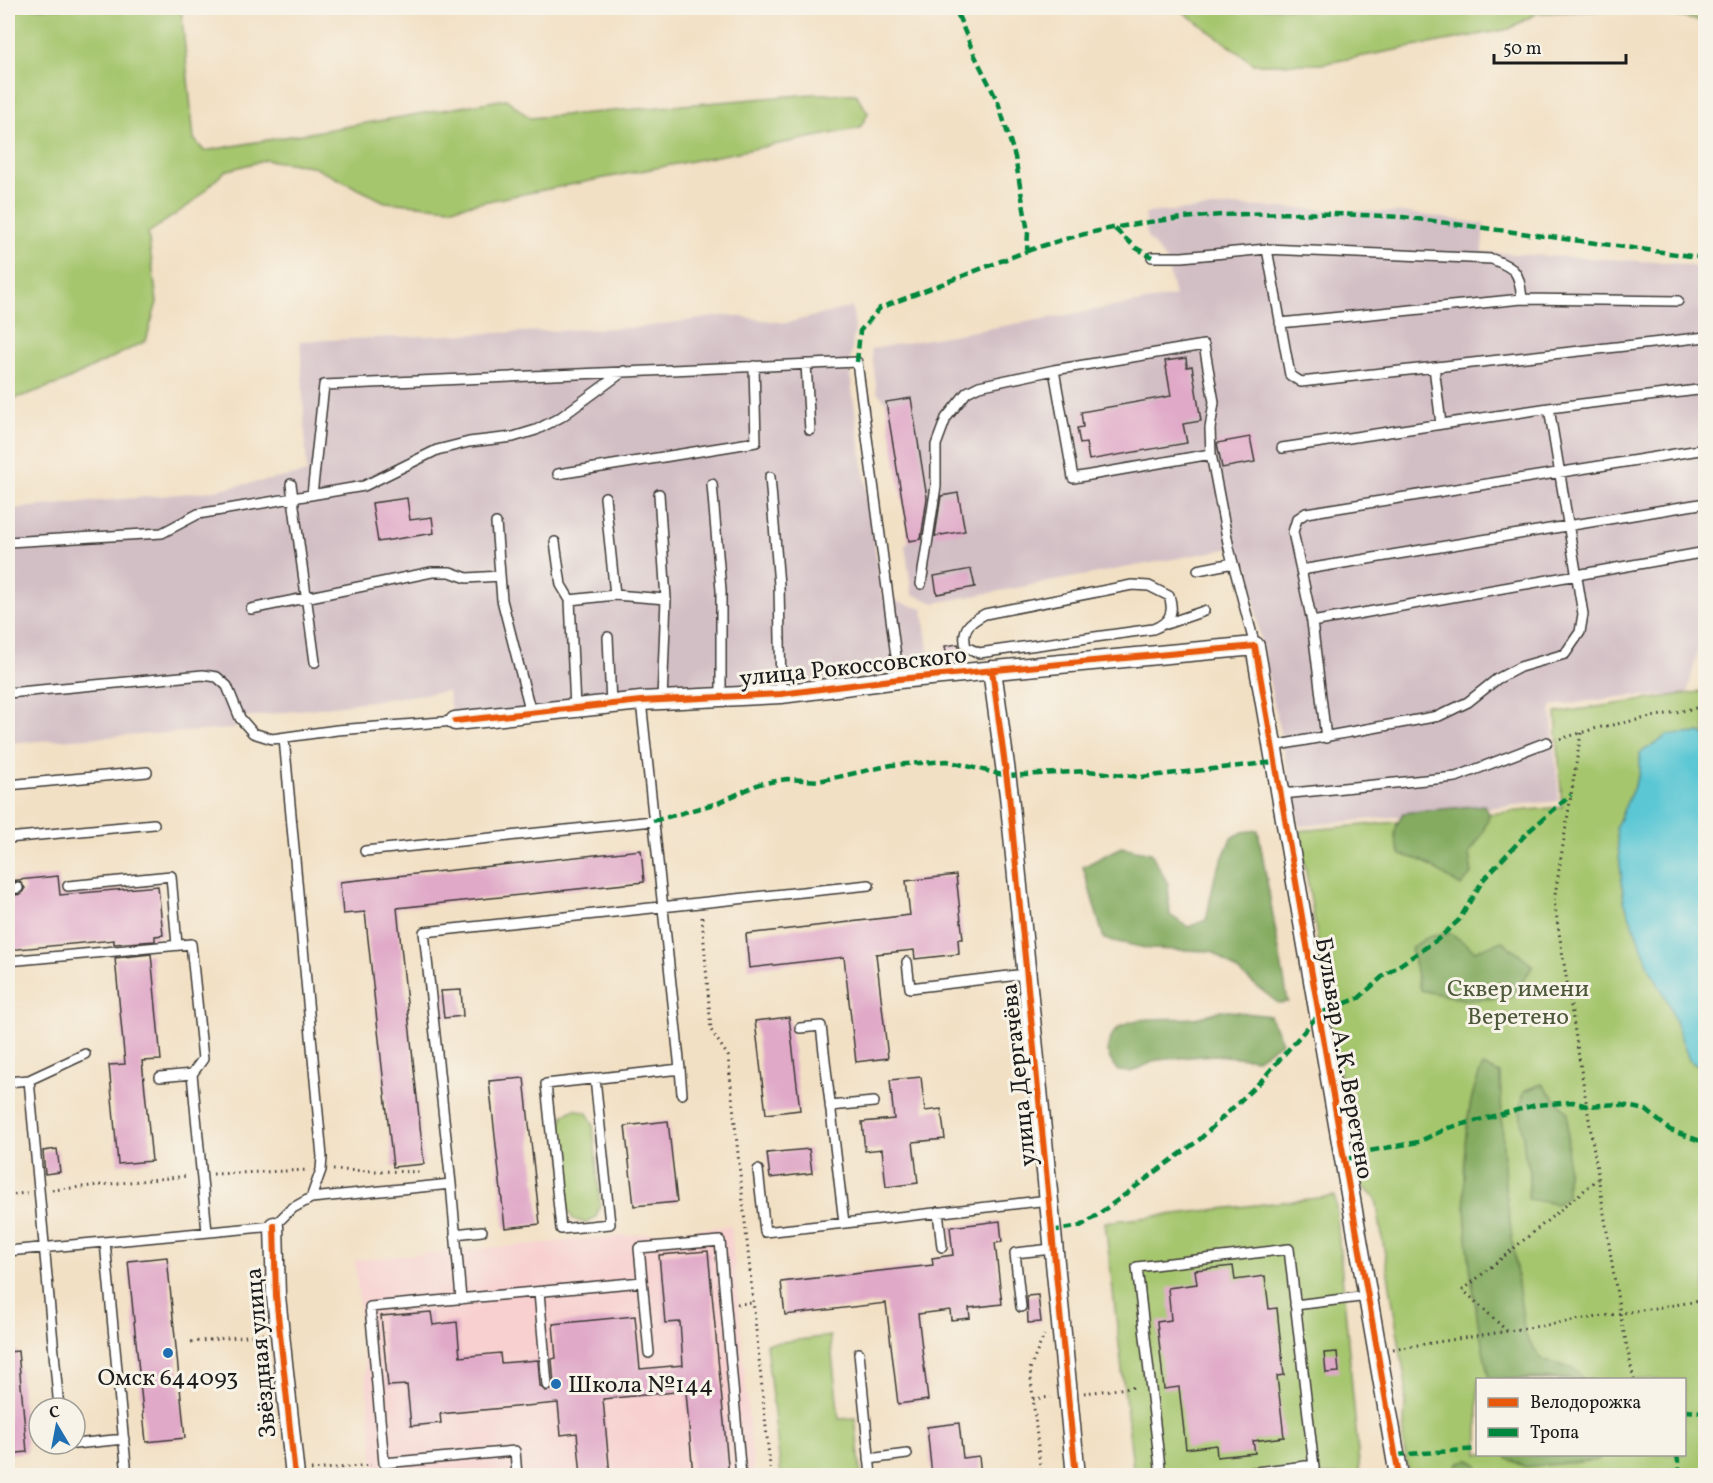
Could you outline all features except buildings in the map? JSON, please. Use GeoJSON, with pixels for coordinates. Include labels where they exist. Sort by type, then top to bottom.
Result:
{"type":"FeatureCollection","features":[{"type":"Feature","properties":{"kind":"street","name":"улица Рокоссовского"},"geometry":{"type":"LineString","coordinates":[[455,721],[641,701],[781,693],[899,679],[1255,646]]}},
{"type":"Feature","properties":{"kind":"street","name":"Бульвар А.К. Веретено"},"geometry":{"type":"LineString","coordinates":[[1255,646],[1399,1476]]}},
{"type":"Feature","properties":{"kind":"street","name":"улица Дергачёва"},"geometry":{"type":"LineString","coordinates":[[987,671],[1009,795],[1076,1476]]}},
{"type":"Feature","properties":{"kind":"street","name":"Звёздная улица"},"geometry":{"type":"LineString","coordinates":[[274,1226],[280,1333],[295,1474]]}},
{"type":"Feature","properties":{"kind":"lane"},"geometry":{"type":"LineString","coordinates":[[1267,249],[1290,375],[1301,382],[1706,337]]}},
{"type":"Feature","properties":{"kind":"lane"},"geometry":{"type":"LineString","coordinates":[[1152,257],[1182,257],[1267,249],[1492,259],[1512,267],[1520,277],[1522,299]]}},
{"type":"Feature","properties":{"kind":"lane"},"geometry":{"type":"LineString","coordinates":[[1280,323],[1522,299],[1678,301]]}},
{"type":"Feature","properties":{"kind":"lane"},"geometry":{"type":"LineString","coordinates":[[921,584],[936,486],[936,445],[953,406],[967,392],[979,386],[1054,370],[1204,345],[1214,402],[1210,429],[1211,454],[1233,563],[1255,646]]}},
{"type":"Feature","properties":{"kind":"lane"},"geometry":{"type":"LineString","coordinates":[[312,495],[324,385],[857,362],[899,679]]}},
{"type":"Feature","properties":{"kind":"lane"},"geometry":{"type":"LineString","coordinates":[[806,364],[810,430]]}},
{"type":"Feature","properties":{"kind":"lane"},"geometry":{"type":"LineString","coordinates":[[558,474],[756,442],[753,366]]}},
{"type":"Feature","properties":{"kind":"lane"},"geometry":{"type":"LineString","coordinates":[[1434,367],[1442,424]]}},
{"type":"Feature","properties":{"kind":"lane"},"geometry":{"type":"LineString","coordinates":[[1054,370],[1073,478],[1211,454]]}},
{"type":"Feature","properties":{"kind":"lane"},"geometry":{"type":"LineString","coordinates":[[8,542],[162,533],[198,514],[364,486],[437,450],[469,442],[513,437],[536,430],[561,417],[624,371]]}},
{"type":"Feature","properties":{"kind":"lane"},"geometry":{"type":"LineString","coordinates":[[1282,448],[1549,408],[1706,389]]}},
{"type":"Feature","properties":{"kind":"lane"},"geometry":{"type":"LineString","coordinates":[[1273,746],[1439,716],[1468,702],[1497,679],[1520,667],[1565,654],[1580,632],[1582,614],[1549,408]]}},
{"type":"Feature","properties":{"kind":"lane"},"geometry":{"type":"LineString","coordinates":[[1326,738],[1312,622],[1293,532],[1298,519],[1306,513],[1706,449]]}},
{"type":"Feature","properties":{"kind":"lane"},"geometry":{"type":"LineString","coordinates":[[770,477],[779,585],[781,693]]}},
{"type":"Feature","properties":{"kind":"lane"},"geometry":{"type":"LineString","coordinates":[[291,484],[315,662]]}},
{"type":"Feature","properties":{"kind":"lane"},"geometry":{"type":"LineString","coordinates":[[712,484],[721,590],[722,697]]}},
{"type":"Feature","properties":{"kind":"lane"},"geometry":{"type":"LineString","coordinates":[[659,494],[666,599],[662,700]]}},
{"type":"Feature","properties":{"kind":"lane"},"geometry":{"type":"LineString","coordinates":[[605,496],[615,596]]}},
{"type":"Feature","properties":{"kind":"lane"},"geometry":{"type":"LineString","coordinates":[[1301,570],[1706,503]]}},
{"type":"Feature","properties":{"kind":"lane"},"geometry":{"type":"LineString","coordinates":[[496,523],[502,600],[531,713]]}},
{"type":"Feature","properties":{"kind":"lane"},"geometry":{"type":"LineString","coordinates":[[555,542],[561,585],[570,600],[575,708]]}},
{"type":"Feature","properties":{"kind":"lane"},"geometry":{"type":"LineString","coordinates":[[1312,622],[1706,552]]}},
{"type":"Feature","properties":{"kind":"lane"},"geometry":{"type":"LineString","coordinates":[[1198,570],[1233,563]]}},
{"type":"Feature","properties":{"kind":"lane"},"geometry":{"type":"LineString","coordinates":[[251,609],[432,572],[450,572],[467,578],[500,576]]}},
{"type":"Feature","properties":{"kind":"lane"},"geometry":{"type":"LineString","coordinates":[[1163,625],[1171,616],[1173,606],[1169,596],[1149,586],[1132,585],[985,614],[970,622],[964,638],[966,646],[979,652],[1153,629],[1204,611]]}},
{"type":"Feature","properties":{"kind":"lane"},"geometry":{"type":"LineString","coordinates":[[570,600],[615,596],[666,599]]}},
{"type":"Feature","properties":{"kind":"lane"},"geometry":{"type":"LineString","coordinates":[[608,637],[611,704]]}},
{"type":"Feature","properties":{"kind":"lane"},"geometry":{"type":"LineString","coordinates":[[979,652],[987,671]]}},
{"type":"Feature","properties":{"kind":"lane"},"geometry":{"type":"LineString","coordinates":[[8,693],[203,675],[217,677],[227,686],[240,718],[253,733],[272,739],[337,730],[455,721]]}},
{"type":"Feature","properties":{"kind":"lane"},"geometry":{"type":"LineString","coordinates":[[641,701],[682,1094]]}},
{"type":"Feature","properties":{"kind":"lane"},"geometry":{"type":"LineString","coordinates":[[284,738],[321,1170],[311,1198]]}},
{"type":"Feature","properties":{"kind":"lane"},"geometry":{"type":"LineString","coordinates":[[1282,794],[1456,777],[1546,742]]}},
{"type":"Feature","properties":{"kind":"lane"},"geometry":{"type":"LineString","coordinates":[[8,785],[147,772]]}},
{"type":"Feature","properties":{"kind":"lane"},"geometry":{"type":"LineString","coordinates":[[365,851],[654,820]]}},
{"type":"Feature","properties":{"kind":"lane"},"geometry":{"type":"LineString","coordinates":[[8,838],[154,824]]}},
{"type":"Feature","properties":{"kind":"lane"},"geometry":{"type":"LineString","coordinates":[[68,886],[171,876],[177,945]]}},
{"type":"Feature","properties":{"kind":"lane"},"geometry":{"type":"LineString","coordinates":[[461,1299],[455,1234],[446,1184],[424,932],[869,885]]}},
{"type":"Feature","properties":{"kind":"lane"},"geometry":{"type":"LineString","coordinates":[[8,890],[18,888]]}},
{"type":"Feature","properties":{"kind":"lane"},"geometry":{"type":"LineString","coordinates":[[8,961],[191,944],[203,1059],[192,1074],[207,1232]]}},
{"type":"Feature","properties":{"kind":"lane"},"geometry":{"type":"LineString","coordinates":[[907,962],[910,987],[1026,974]]}},
{"type":"Feature","properties":{"kind":"lane"},"geometry":{"type":"LineString","coordinates":[[800,1028],[821,1026],[844,1223]]}},
{"type":"Feature","properties":{"kind":"lane"},"geometry":{"type":"LineString","coordinates":[[8,1082],[29,1080],[85,1054]]}},
{"type":"Feature","properties":{"kind":"lane"},"geometry":{"type":"LineString","coordinates":[[595,1078],[610,1224],[561,1229],[546,1084],[595,1078],[680,1070]]}},
{"type":"Feature","properties":{"kind":"lane"},"geometry":{"type":"LineString","coordinates":[[160,1077],[192,1074]]}},
{"type":"Feature","properties":{"kind":"lane"},"geometry":{"type":"LineString","coordinates":[[29,1080],[58,1396]]}},
{"type":"Feature","properties":{"kind":"lane"},"geometry":{"type":"LineString","coordinates":[[831,1106],[874,1102]]}},
{"type":"Feature","properties":{"kind":"lane"},"geometry":{"type":"LineString","coordinates":[[758,1170],[765,1232],[1049,1200]]}},
{"type":"Feature","properties":{"kind":"lane"},"geometry":{"type":"LineString","coordinates":[[8,1251],[274,1226],[291,1209],[311,1198],[446,1184]]}},
{"type":"Feature","properties":{"kind":"lane"},"geometry":{"type":"LineString","coordinates":[[938,1212],[942,1247]]}},
{"type":"Feature","properties":{"kind":"lane"},"geometry":{"type":"LineString","coordinates":[[455,1234],[482,1231]]}},
{"type":"Feature","properties":{"kind":"lane"},"geometry":{"type":"LineString","coordinates":[[649,1353],[639,1248],[720,1241],[741,1476]]}},
{"type":"Feature","properties":{"kind":"lane"},"geometry":{"type":"LineString","coordinates":[[105,1242],[127,1476]]}},
{"type":"Feature","properties":{"kind":"lane"},"geometry":{"type":"LineString","coordinates":[[1021,1307],[1015,1253],[1052,1249]]}},
{"type":"Feature","properties":{"kind":"lane"},"geometry":{"type":"LineString","coordinates":[[1161,1476],[1137,1267],[1289,1249],[1315,1476]]}},
{"type":"Feature","properties":{"kind":"lane"},"geometry":{"type":"LineString","coordinates":[[517,1476],[515,1451],[384,1463],[370,1307],[642,1282]]}},
{"type":"Feature","properties":{"kind":"lane"},"geometry":{"type":"LineString","coordinates":[[539,1292],[547,1385]]}},
{"type":"Feature","properties":{"kind":"lane"},"geometry":{"type":"LineString","coordinates":[[1295,1305],[1368,1296]]}},
{"type":"Feature","properties":{"kind":"lane"},"geometry":{"type":"LineString","coordinates":[[860,1353],[871,1476]]}},
{"type":"Feature","properties":{"kind":"lane"},"geometry":{"type":"LineString","coordinates":[[87,1443],[124,1439]]}},
{"type":"Feature","properties":{"kind":"lane"},"geometry":{"type":"LineString","coordinates":[[869,1459],[907,1454]]}},
{"type":"Feature","properties":{"kind":"lane"},"geometry":{"type":"LineString","coordinates":[[1222,1476],[1314,1465]]}},
{"type":"Feature","properties":{"kind":"path"},"geometry":{"type":"LineString","coordinates":[[1546,742],[1706,706]]}},
{"type":"Feature","properties":{"kind":"path"},"geometry":{"type":"LineString","coordinates":[[1581,733],[1554,901],[1620,1313],[1634,1378]]}},
{"type":"Feature","properties":{"kind":"path"},"geometry":{"type":"LineString","coordinates":[[701,903],[711,1030],[728,1056],[771,1476]]}},
{"type":"Feature","properties":{"kind":"path"},"geometry":{"type":"LineString","coordinates":[[8,1195],[273,1169],[423,1172],[446,1184]]}},
{"type":"Feature","properties":{"kind":"path"},"geometry":{"type":"LineString","coordinates":[[1508,1331],[1463,1290],[1598,1179]]}},
{"type":"Feature","properties":{"kind":"path"},"geometry":{"type":"LineString","coordinates":[[1378,1351],[1706,1300]]}},
{"type":"Feature","properties":{"kind":"path"},"geometry":{"type":"LineString","coordinates":[[1041,1476],[1030,1369],[1046,1330]]}},
{"type":"Feature","properties":{"kind":"path"},"geometry":{"type":"LineString","coordinates":[[191,1342],[280,1333]]}},
{"type":"Feature","properties":{"kind":"path"},"geometry":{"type":"LineString","coordinates":[[1033,1399],[1151,1385]]}},
{"type":"Feature","properties":{"kind":"path"},"geometry":{"type":"LineString","coordinates":[[295,1474],[384,1463]]}},
{"type":"Feature","properties":{"kind":"shaded area"},"geometry":{"type":"Polygon","coordinates":[[[1236,206],[1410,213],[1484,224],[1482,252],[1675,263],[1705,269],[1705,621],[1687,695],[1630,696],[1551,706],[1559,801],[1300,826],[1260,638],[1249,566],[1242,567],[1238,547],[935,603],[912,594],[905,545],[909,541],[886,402],[877,392],[871,349],[1175,296],[1166,260],[1147,237],[1145,213],[1236,206]]]}},
{"type":"Feature","properties":{"kind":"shaded area"},"geometry":{"type":"Polygon","coordinates":[[[852,307],[855,328],[849,368],[882,597],[923,609],[930,667],[766,687],[452,716],[448,691],[241,718],[234,729],[8,743],[8,509],[203,492],[307,473],[300,341],[642,327],[728,315],[786,323],[852,307]]]}},
{"type":"Feature","properties":{"kind":"shaded area","name":"Школа №144"},"geometry":{"type":"Polygon","coordinates":[[[731,1226],[754,1475],[375,1475],[355,1260],[731,1226]]]}},
{"type":"Feature","properties":{"kind":"green space"},"geometry":{"type":"Polygon","coordinates":[[[8,8],[181,8],[194,139],[204,151],[506,99],[530,118],[813,94],[856,94],[868,113],[860,128],[452,208],[385,202],[312,166],[265,160],[225,171],[192,203],[148,233],[157,302],[146,341],[63,382],[8,401],[8,8]]]}},
{"type":"Feature","properties":{"kind":"green space"},"geometry":{"type":"Polygon","coordinates":[[[1178,8],[1705,8],[1706,22],[1641,9],[1537,13],[1509,29],[1321,64],[1254,64],[1178,8]]]}},
{"type":"Feature","properties":{"kind":"green space","name":"Сквер имени Веретено"},"geometry":{"type":"Polygon","coordinates":[[[1705,691],[1705,1475],[1409,1475],[1403,1442],[1406,1386],[1376,1199],[1359,1183],[1299,831],[1562,807],[1556,713],[1705,691]]]}},
{"type":"Feature","properties":{"kind":"green space"},"geometry":{"type":"Polygon","coordinates":[[[1484,805],[1489,816],[1481,836],[1469,854],[1472,873],[1461,886],[1421,860],[1401,855],[1395,834],[1403,813],[1484,805]]]}},
{"type":"Feature","properties":{"kind":"green space"},"geometry":{"type":"Polygon","coordinates":[[[1258,830],[1288,1002],[1278,1003],[1212,951],[1150,949],[1104,939],[1083,867],[1121,847],[1151,853],[1168,884],[1170,915],[1188,927],[1206,920],[1215,876],[1231,838],[1243,832],[1258,830]]]}},
{"type":"Feature","properties":{"kind":"green space"},"geometry":{"type":"Polygon","coordinates":[[[1451,933],[1475,951],[1502,941],[1533,966],[1512,997],[1467,1000],[1420,990],[1411,948],[1428,937],[1451,933]]]}},
{"type":"Feature","properties":{"kind":"green space"},"geometry":{"type":"Polygon","coordinates":[[[1221,1010],[1270,1016],[1282,1042],[1257,1059],[1214,1055],[1157,1060],[1131,1072],[1118,1071],[1109,1058],[1109,1042],[1114,1032],[1123,1025],[1145,1019],[1197,1017],[1221,1010]]]}},
{"type":"Feature","properties":{"kind":"green space"},"geometry":{"type":"Polygon","coordinates":[[[1483,1066],[1500,1073],[1505,1185],[1525,1335],[1542,1360],[1574,1369],[1582,1378],[1489,1378],[1476,1307],[1466,1221],[1464,1177],[1466,1135],[1472,1097],[1483,1066]]]}},
{"type":"Feature","properties":{"kind":"green space"},"geometry":{"type":"Polygon","coordinates":[[[1542,1084],[1568,1113],[1567,1196],[1556,1204],[1528,1199],[1530,1170],[1525,1155],[1520,1110],[1524,1091],[1542,1084]]]}},
{"type":"Feature","properties":{"kind":"green space"},"geometry":{"type":"Polygon","coordinates":[[[575,1109],[587,1113],[593,1124],[600,1205],[596,1217],[585,1223],[573,1219],[567,1208],[560,1127],[564,1115],[575,1109]]]}},
{"type":"Feature","properties":{"kind":"green space"},"geometry":{"type":"Polygon","coordinates":[[[1335,1196],[1360,1475],[1134,1475],[1105,1222],[1335,1196]]]}},
{"type":"Feature","properties":{"kind":"green space"},"geometry":{"type":"Polygon","coordinates":[[[830,1336],[839,1419],[855,1418],[861,1475],[781,1475],[766,1344],[830,1336]]]}},
{"type":"Feature","properties":{"kind":"green space"},"geometry":{"type":"Polygon","coordinates":[[[1506,1456],[1602,1456],[1599,1460],[1525,1467],[1506,1456]]]}},
{"type":"Feature","properties":{"kind":"green space"},"geometry":{"type":"Polygon","coordinates":[[[1469,1460],[1477,1464],[1479,1475],[1456,1475],[1455,1468],[1459,1462],[1469,1460]]]}},
{"type":"Feature","properties":{"kind":"water"},"geometry":{"type":"Polygon","coordinates":[[[1700,733],[1706,736],[1706,1065],[1701,1066],[1689,1060],[1668,1002],[1651,971],[1624,901],[1616,827],[1640,773],[1640,753],[1668,735],[1700,733]]]}},
{"type":"Feature","properties":{"kind":"marked path"},"geometry":{"type":"LineString","coordinates":[[857,362],[860,331],[880,308],[1027,251],[1028,232],[1015,157],[998,102],[955,8]]}},
{"type":"Feature","properties":{"kind":"marked path"},"geometry":{"type":"LineString","coordinates":[[1027,251],[1072,237],[1165,220],[1308,213],[1403,217],[1706,258]]}},
{"type":"Feature","properties":{"kind":"marked path"},"geometry":{"type":"LineString","coordinates":[[1115,229],[1136,248],[1152,257]]}},
{"type":"Feature","properties":{"kind":"marked path"},"geometry":{"type":"LineString","coordinates":[[653,821],[718,803],[759,784],[787,779],[819,781],[892,765],[947,761],[1007,776],[1088,771],[1142,777],[1276,762]]}},
{"type":"Feature","properties":{"kind":"marked path"},"geometry":{"type":"LineString","coordinates":[[1051,1231],[1080,1226],[1089,1221],[1199,1140],[1261,1081],[1320,1013],[1359,998],[1382,977],[1437,940],[1459,920],[1483,880],[1529,831],[1571,795]]}},
{"type":"Feature","properties":{"kind":"marked path"},"geometry":{"type":"LineString","coordinates":[[1345,1160],[1369,1151],[1418,1142],[1448,1128],[1536,1105],[1573,1102],[1587,1106],[1617,1104],[1646,1110],[1670,1130],[1706,1143]]}},
{"type":"Feature","properties":{"kind":"marked path"},"geometry":{"type":"LineString","coordinates":[[1686,1411],[1706,1412]]}},
{"type":"Feature","properties":{"kind":"marked path"},"geometry":{"type":"LineString","coordinates":[[1396,1455],[1476,1449]]}},
{"type":"Feature","properties":{"kind":"marked path"},"geometry":{"type":"LineString","coordinates":[[1677,1456],[1680,1476]]}},
{"type":"Feature","properties":{"kind":"cycle path"},"geometry":{"type":"LineString","coordinates":[[455,721],[641,701],[781,694],[899,679],[1255,646],[1399,1476]]}},
{"type":"Feature","properties":{"kind":"cycle path"},"geometry":{"type":"LineString","coordinates":[[992,670],[1009,795],[1076,1476]]}},
{"type":"Feature","properties":{"kind":"cycle path"},"geometry":{"type":"LineString","coordinates":[[274,1226],[276,1296],[295,1476]]}},
{"type":"Feature","properties":{"kind":"place","name":"Омск 644093"},"geometry":{"type":"Point","coordinates":[168,1353]}},
{"type":"Feature","properties":{"kind":"place","name":"Школа №144"},"geometry":{"type":"Point","coordinates":[556,1384]}}]}
